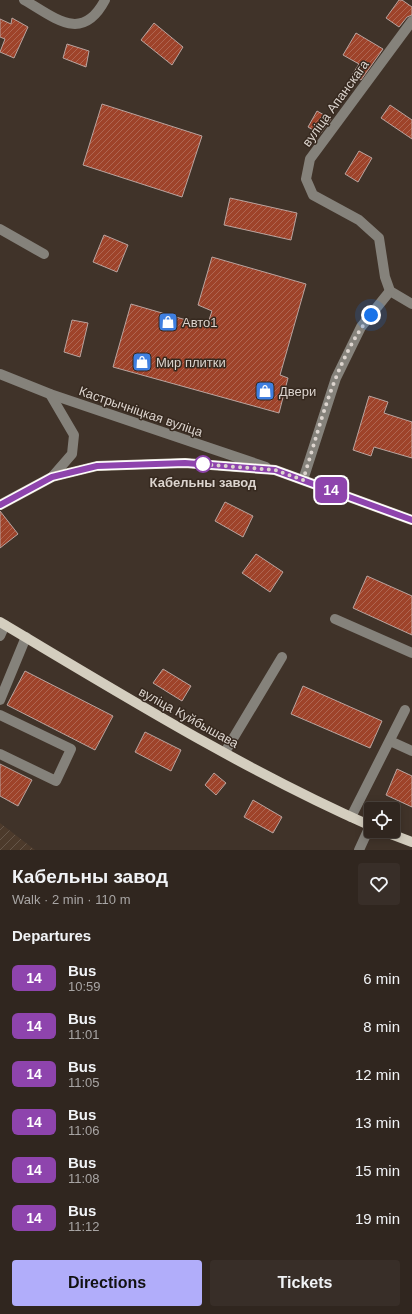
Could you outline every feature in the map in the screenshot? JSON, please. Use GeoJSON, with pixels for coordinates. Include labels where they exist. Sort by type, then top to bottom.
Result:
{"type":"FeatureCollection","features":[{"type":"Feature","properties":{"kind":"main road"},"geometry":{"type":"LineString","coordinates":[[0,505],[52,477],[97,466],[185,463],[275,470],[412,520]]}},
{"type":"Feature","properties":{"kind":"main road","name":"вуліца Куйбышава"},"geometry":{"type":"LineString","coordinates":[[2,623],[142,707],[294,790],[364,823]]}},
{"type":"Feature","properties":{"kind":"main road"},"geometry":{"type":"LineString","coordinates":[[400,837],[412,842]]}},
{"type":"Feature","properties":{"kind":"street"},"geometry":{"type":"LineString","coordinates":[[24,0],[62,22],[72,25],[81,23],[91,17],[105,0]]}},
{"type":"Feature","properties":{"kind":"street","name":"вуліца Апанскага"},"geometry":{"type":"LineString","coordinates":[[390,291],[385,277],[379,238],[359,220],[313,194],[306,179],[310,159],[412,21]]}},
{"type":"Feature","properties":{"kind":"street"},"geometry":{"type":"LineString","coordinates":[[0,230],[44,254]]}},
{"type":"Feature","properties":{"kind":"street"},"geometry":{"type":"LineString","coordinates":[[303,480],[336,378],[361,327],[390,291],[412,304]]}},
{"type":"Feature","properties":{"kind":"street","name":"Кастрычніцкая вуліца"},"geometry":{"type":"LineString","coordinates":[[0,374],[50,394],[275,470]]}},
{"type":"Feature","properties":{"kind":"street"},"geometry":{"type":"LineString","coordinates":[[50,394],[74,435],[72,454],[52,477]]}},
{"type":"Feature","properties":{"kind":"street"},"geometry":{"type":"LineString","coordinates":[[335,619],[412,653]]}},
{"type":"Feature","properties":{"kind":"street"},"geometry":{"type":"LineString","coordinates":[[0,636],[2,623]]}},
{"type":"Feature","properties":{"kind":"street"},"geometry":{"type":"LineString","coordinates":[[0,700],[26,637]]}},
{"type":"Feature","properties":{"kind":"street"},"geometry":{"type":"LineString","coordinates":[[225,752],[282,657]]}},
{"type":"Feature","properties":{"kind":"street"},"geometry":{"type":"LineString","coordinates":[[351,817],[405,710]]}},
{"type":"Feature","properties":{"kind":"street"},"geometry":{"type":"LineString","coordinates":[[0,716],[71,749],[56,781],[0,754]]}},
{"type":"Feature","properties":{"kind":"street"},"geometry":{"type":"LineString","coordinates":[[390,741],[412,751]]}},
{"type":"Feature","properties":{"kind":"street","name":"вуліца Куйбышава"},"geometry":{"type":"LineString","coordinates":[[359,850],[364,838]]}},
{"type":"Feature","properties":{"kind":"shaded area"},"geometry":{"type":"Polygon","coordinates":[[[0,823],[35,850],[0,850],[0,823]]]}},
{"type":"Feature","properties":{"kind":"building"},"geometry":{"type":"Polygon","coordinates":[[[399,0],[402,0],[412,7],[412,15],[407,17],[399,27],[386,18],[399,0]]]}},
{"type":"Feature","properties":{"kind":"building"},"geometry":{"type":"Polygon","coordinates":[[[12,18],[28,27],[14,58],[0,52],[5,39],[0,37],[0,19],[11,24],[12,18]]]}},
{"type":"Feature","properties":{"kind":"building"},"geometry":{"type":"Polygon","coordinates":[[[154,23],[183,47],[172,65],[141,40],[154,23]]]}},
{"type":"Feature","properties":{"kind":"building"},"geometry":{"type":"Polygon","coordinates":[[[356,33],[383,49],[361,80],[352,75],[359,64],[343,55],[356,33]]]}},
{"type":"Feature","properties":{"kind":"building"},"geometry":{"type":"Polygon","coordinates":[[[67,44],[89,51],[86,67],[63,58],[67,44]]]}},
{"type":"Feature","properties":{"kind":"building"},"geometry":{"type":"Polygon","coordinates":[[[102,104],[202,136],[182,197],[83,165],[102,104]]]}},
{"type":"Feature","properties":{"kind":"building"},"geometry":{"type":"Polygon","coordinates":[[[390,105],[412,120],[412,139],[381,118],[390,105]]]}},
{"type":"Feature","properties":{"kind":"building"},"geometry":{"type":"Polygon","coordinates":[[[317,111],[331,119],[320,134],[308,127],[317,111]]]}},
{"type":"Feature","properties":{"kind":"building"},"geometry":{"type":"Polygon","coordinates":[[[359,151],[372,158],[358,182],[345,174],[359,151]]]}},
{"type":"Feature","properties":{"kind":"building"},"geometry":{"type":"Polygon","coordinates":[[[230,198],[297,213],[291,240],[224,225],[230,198]]]}},
{"type":"Feature","properties":{"kind":"building"},"geometry":{"type":"Polygon","coordinates":[[[104,235],[128,245],[117,272],[93,262],[104,235]]]}},
{"type":"Feature","properties":{"kind":"building"},"geometry":{"type":"Polygon","coordinates":[[[212,257],[306,284],[280,375],[288,378],[279,413],[113,367],[131,304],[207,326],[212,311],[198,305],[212,257]]]}},
{"type":"Feature","properties":{"kind":"building"},"geometry":{"type":"Polygon","coordinates":[[[72,320],[88,323],[80,357],[64,352],[72,320]]]}},
{"type":"Feature","properties":{"kind":"building"},"geometry":{"type":"Polygon","coordinates":[[[369,396],[388,402],[384,413],[412,422],[412,458],[374,447],[371,456],[353,450],[369,396]]]}},
{"type":"Feature","properties":{"kind":"building"},"geometry":{"type":"Polygon","coordinates":[[[225,502],[253,516],[243,537],[215,521],[225,502]]]}},
{"type":"Feature","properties":{"kind":"building"},"geometry":{"type":"Polygon","coordinates":[[[0,511],[18,534],[0,548],[0,511]]]}},
{"type":"Feature","properties":{"kind":"building"},"geometry":{"type":"Polygon","coordinates":[[[256,554],[283,572],[270,592],[242,573],[256,554]]]}},
{"type":"Feature","properties":{"kind":"building"},"geometry":{"type":"Polygon","coordinates":[[[367,576],[412,596],[412,635],[353,608],[367,576]]]}},
{"type":"Feature","properties":{"kind":"building"},"geometry":{"type":"Polygon","coordinates":[[[163,669],[191,686],[182,701],[153,683],[163,669]]]}},
{"type":"Feature","properties":{"kind":"building"},"geometry":{"type":"Polygon","coordinates":[[[25,671],[113,716],[95,750],[7,705],[25,671]]]}},
{"type":"Feature","properties":{"kind":"building"},"geometry":{"type":"Polygon","coordinates":[[[303,686],[382,721],[370,748],[291,714],[303,686]]]}},
{"type":"Feature","properties":{"kind":"building"},"geometry":{"type":"Polygon","coordinates":[[[145,732],[181,750],[171,771],[135,752],[145,732]]]}},
{"type":"Feature","properties":{"kind":"building"},"geometry":{"type":"Polygon","coordinates":[[[0,764],[32,780],[18,806],[0,796],[0,764]]]}},
{"type":"Feature","properties":{"kind":"building"},"geometry":{"type":"Polygon","coordinates":[[[397,769],[412,776],[412,807],[386,795],[397,769]]]}},
{"type":"Feature","properties":{"kind":"building"},"geometry":{"type":"Polygon","coordinates":[[[214,773],[226,783],[216,795],[205,785],[214,773]]]}},
{"type":"Feature","properties":{"kind":"building"},"geometry":{"type":"Polygon","coordinates":[[[253,800],[282,817],[273,833],[244,817],[253,800]]]}},
{"type":"Feature","properties":{"kind":"bus line","name":"14"},"geometry":{"type":"LineString","coordinates":[[0,505],[52,477],[97,466],[185,463],[275,470],[412,520]]}},
{"type":"Feature","properties":{"kind":"place","name":"Авто1"},"geometry":{"type":"Point","coordinates":[168,322]}},
{"type":"Feature","properties":{"kind":"place","name":"Мир плитки"},"geometry":{"type":"Point","coordinates":[142,362]}},
{"type":"Feature","properties":{"kind":"place","name":"Двери"},"geometry":{"type":"Point","coordinates":[265,391]}},
{"type":"Feature","properties":{"kind":"place","name":"Кабельны завод"},"geometry":{"type":"Point","coordinates":[203,464]}},
{"type":"Feature","properties":{"kind":"route"},"geometry":{"type":"LineString","coordinates":[[203,464],[200,464],[275,470],[303,480],[336,378],[361,327],[371,315]]}}]}
